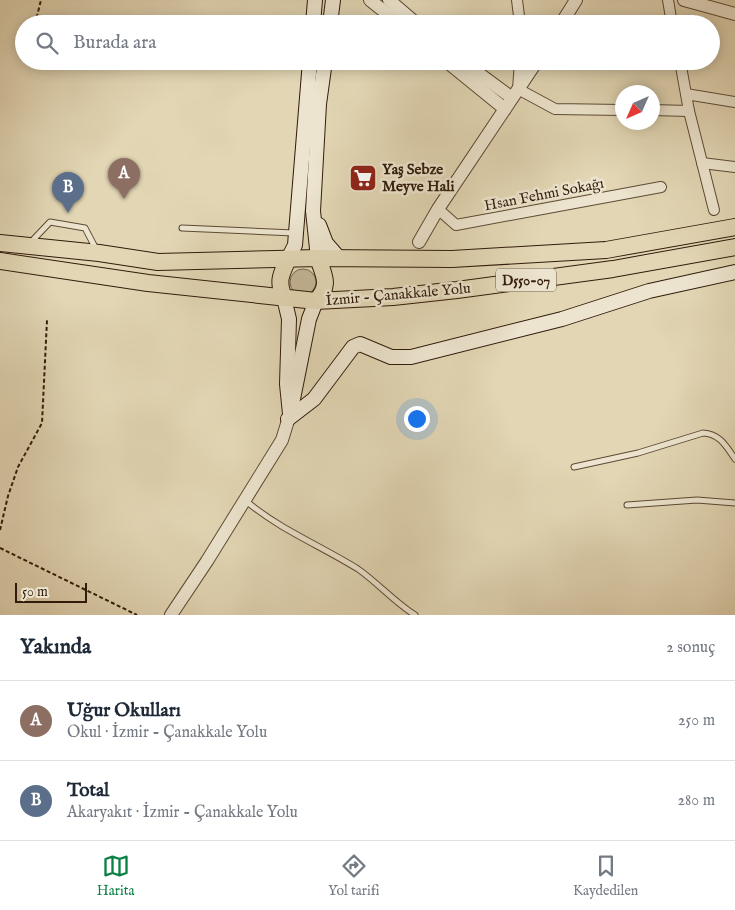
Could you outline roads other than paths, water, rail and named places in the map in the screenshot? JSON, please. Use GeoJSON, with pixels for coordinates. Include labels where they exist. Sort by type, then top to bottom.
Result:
{"type":"FeatureCollection","features":[{"type":"Feature","properties":{"kind":"highway","name":"İzmir - Çanakkale Yolu"},"geometry":{"type":"LineString","coordinates":[[0,243],[158,262],[318,258],[452,259],[606,250],[735,227]]}},
{"type":"Feature","properties":{"kind":"highway","name":"İzmir - Çanakkale Yolu"},"geometry":{"type":"LineString","coordinates":[[0,261],[148,283],[316,301],[394,297],[476,287],[613,269],[735,247]]}},
{"type":"Feature","properties":{"kind":"highway"},"geometry":{"type":"LineString","coordinates":[[316,301],[326,282],[318,258]]}},
{"type":"Feature","properties":{"kind":"highway"},"geometry":{"type":"LineString","coordinates":[[284,298],[279,281],[288,259]]}},
{"type":"Feature","properties":{"kind":"main road"},"geometry":{"type":"LineString","coordinates":[[314,15],[315,0]]}},
{"type":"Feature","properties":{"kind":"main road"},"geometry":{"type":"LineString","coordinates":[[288,259],[295,245],[309,70]]}},
{"type":"Feature","properties":{"kind":"main road"},"geometry":{"type":"LineString","coordinates":[[318,258],[313,211],[319,104],[324,70]]}},
{"type":"Feature","properties":{"kind":"main road"},"geometry":{"type":"LineString","coordinates":[[313,211],[326,243],[338,258]]}},
{"type":"Feature","properties":{"kind":"main road"},"geometry":{"type":"LineString","coordinates":[[289,417],[317,396],[353,347],[360,344],[391,357],[411,357],[562,319],[650,291],[735,272]]}},
{"type":"Feature","properties":{"kind":"main road"},"geometry":{"type":"LineString","coordinates":[[284,298],[289,319],[287,384],[289,417]]}},
{"type":"Feature","properties":{"kind":"main road"},"geometry":{"type":"LineString","coordinates":[[289,417],[309,319],[316,301]]}},
{"type":"Feature","properties":{"kind":"main road"},"geometry":{"type":"LineString","coordinates":[[297,385],[302,398],[307,400],[317,396]]}},
{"type":"Feature","properties":{"kind":"street"},"geometry":{"type":"LineString","coordinates":[[370,0],[389,15]]}},
{"type":"Feature","properties":{"kind":"street"},"geometry":{"type":"LineString","coordinates":[[389,0],[406,15]]}},
{"type":"Feature","properties":{"kind":"street"},"geometry":{"type":"LineString","coordinates":[[517,0],[519,15]]}},
{"type":"Feature","properties":{"kind":"street"},"geometry":{"type":"LineString","coordinates":[[567,15],[576,0]]}},
{"type":"Feature","properties":{"kind":"street"},"geometry":{"type":"LineString","coordinates":[[668,0],[670,15]]}},
{"type":"Feature","properties":{"kind":"street"},"geometry":{"type":"LineString","coordinates":[[684,0],[735,14]]}},
{"type":"Feature","properties":{"kind":"street"},"geometry":{"type":"LineString","coordinates":[[457,70],[505,109]]}},
{"type":"Feature","properties":{"kind":"street"},"geometry":{"type":"LineString","coordinates":[[477,70],[515,93],[555,109],[615,110]]}},
{"type":"Feature","properties":{"kind":"street"},"geometry":{"type":"LineString","coordinates":[[515,93],[519,70]]}},
{"type":"Feature","properties":{"kind":"street"},"geometry":{"type":"LineString","coordinates":[[419,242],[438,209],[531,70]]}},
{"type":"Feature","properties":{"kind":"street"},"geometry":{"type":"LineString","coordinates":[[682,70],[689,111],[714,210]]}},
{"type":"Feature","properties":{"kind":"street"},"geometry":{"type":"LineString","coordinates":[[686,94],[735,102]]}},
{"type":"Feature","properties":{"kind":"street"},"geometry":{"type":"LineString","coordinates":[[660,110],[689,111]]}},
{"type":"Feature","properties":{"kind":"street"},"geometry":{"type":"LineString","coordinates":[[702,163],[735,167]]}},
{"type":"Feature","properties":{"kind":"street","name":"Hsan Fehmi Sokağı"},"geometry":{"type":"LineString","coordinates":[[438,209],[456,225],[661,187]]}},
{"type":"Feature","properties":{"kind":"street"},"geometry":{"type":"LineString","coordinates":[[171,615],[282,440],[289,417]]}},
{"type":"Feature","properties":{"kind":"lane"},"geometry":{"type":"LineString","coordinates":[[26,247],[50,222],[85,228],[99,254]]}},
{"type":"Feature","properties":{"kind":"lane"},"geometry":{"type":"LineString","coordinates":[[182,228],[296,234]]}},
{"type":"Feature","properties":{"kind":"lane"},"geometry":{"type":"LineString","coordinates":[[574,467],[638,453],[703,433],[712,434],[720,439],[735,459]]}},
{"type":"Feature","properties":{"kind":"lane"},"geometry":{"type":"LineString","coordinates":[[245,499],[263,514],[358,570],[402,607],[415,615]]}},
{"type":"Feature","properties":{"kind":"lane"},"geometry":{"type":"LineString","coordinates":[[627,505],[697,500],[735,503]]}},
{"type":"Feature","properties":{"kind":"place","name":"Yaş Sebze Meyve Hali"},"geometry":{"type":"Point","coordinates":[363,178]}},
{"type":"Feature","properties":{"kind":"place","name":"Uğur Okulları"},"geometry":{"type":"Point","coordinates":[124,199]}},
{"type":"Feature","properties":{"kind":"place","name":"Total"},"geometry":{"type":"Point","coordinates":[68,213]}}]}
